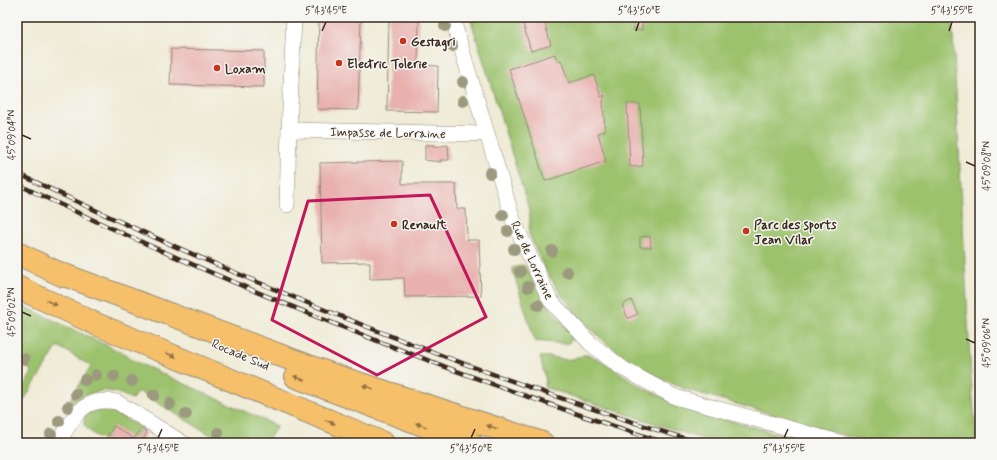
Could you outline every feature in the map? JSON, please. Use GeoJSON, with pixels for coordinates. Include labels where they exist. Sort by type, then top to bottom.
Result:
{"type":"FeatureCollection","features":[{"type":"Feature","properties":{"kind":"highway","name":"Rocade Sud"},"geometry":{"type":"LineString","coordinates":[[17,254],[120,302],[279,370],[471,443]]}},
{"type":"Feature","properties":{"kind":"highway"},"geometry":{"type":"LineString","coordinates":[[51,270],[333,375],[542,443]]}},
{"type":"Feature","properties":{"kind":"highway"},"geometry":{"type":"LineString","coordinates":[[17,287],[96,324],[354,437],[383,443]]}},
{"type":"Feature","properties":{"kind":"street"},"geometry":{"type":"LineString","coordinates":[[287,205],[294,17]]}},
{"type":"Feature","properties":{"kind":"street","name":"Rue de Lorraine"},"geometry":{"type":"LineString","coordinates":[[452,17],[513,220],[550,300],[590,343],[622,368],[675,397],[842,443]]}},
{"type":"Feature","properties":{"kind":"street","name":"Impasse de Lorraine"},"geometry":{"type":"LineString","coordinates":[[289,130],[487,134]]}},
{"type":"Feature","properties":{"kind":"street"},"geometry":{"type":"LineString","coordinates":[[58,443],[76,414],[84,406],[105,400],[117,402],[183,443]]}},
{"type":"Feature","properties":{"kind":"highlighted area"},"geometry":{"type":"Polygon","coordinates":[[[430,195],[486,317],[377,375],[272,320],[308,201],[430,195]]]}},
{"type":"Feature","properties":{"kind":"green space","name":"Parc des sports Jean Vilar"},"geometry":{"type":"Polygon","coordinates":[[[470,17],[952,17],[971,378],[977,443],[871,443],[685,389],[653,375],[634,364],[605,342],[581,319],[560,293],[543,266],[529,234],[530,218],[528,206],[470,17]]]}},
{"type":"Feature","properties":{"kind":"green space"},"geometry":{"type":"Polygon","coordinates":[[[524,265],[550,308],[573,336],[570,342],[565,344],[535,341],[512,268],[524,265]]]}},
{"type":"Feature","properties":{"kind":"green space"},"geometry":{"type":"Polygon","coordinates":[[[17,303],[125,354],[132,360],[277,426],[266,443],[224,443],[138,391],[132,399],[122,394],[113,392],[97,392],[82,397],[65,408],[91,366],[58,346],[17,411],[17,398],[32,373],[26,364],[17,358],[17,303]]]}},
{"type":"Feature","properties":{"kind":"green space"},"geometry":{"type":"Polygon","coordinates":[[[584,355],[606,363],[645,389],[684,406],[808,443],[715,443],[544,387],[546,381],[540,357],[552,357],[565,360],[584,355]]]}},
{"type":"Feature","properties":{"kind":"green space"},"geometry":{"type":"Polygon","coordinates":[[[107,408],[141,428],[132,443],[105,439],[88,430],[84,424],[85,415],[93,411],[107,408]]]}},
{"type":"Feature","properties":{"kind":"building","name":"Electric Tolerie"},"geometry":{"type":"Polygon","coordinates":[[[319,17],[361,17],[358,110],[317,109],[319,17]]]}},
{"type":"Feature","properties":{"kind":"building","name":"Gestagri"},"geometry":{"type":"Polygon","coordinates":[[[389,17],[419,17],[418,65],[438,66],[437,112],[387,111],[389,17]]]}},
{"type":"Feature","properties":{"kind":"building"},"geometry":{"type":"Polygon","coordinates":[[[521,17],[543,17],[551,45],[531,51],[521,17]]]}},
{"type":"Feature","properties":{"kind":"building"},"geometry":{"type":"Polygon","coordinates":[[[634,17],[642,17],[642,30],[634,30],[634,17]]]}},
{"type":"Feature","properties":{"kind":"building","name":"Loxam"},"geometry":{"type":"Polygon","coordinates":[[[171,49],[264,51],[264,87],[170,85],[171,49]]]}},
{"type":"Feature","properties":{"kind":"building"},"geometry":{"type":"Polygon","coordinates":[[[555,54],[557,61],[561,60],[569,83],[594,75],[601,97],[605,95],[603,102],[605,131],[598,133],[606,161],[545,181],[509,69],[555,54]]]}},
{"type":"Feature","properties":{"kind":"building"},"geometry":{"type":"Polygon","coordinates":[[[627,104],[640,104],[643,166],[630,167],[627,104]]]}},
{"type":"Feature","properties":{"kind":"building"},"geometry":{"type":"Polygon","coordinates":[[[425,145],[434,145],[434,147],[448,145],[449,160],[440,160],[441,162],[425,160],[425,145]]]}},
{"type":"Feature","properties":{"kind":"building","name":"Renault"},"geometry":{"type":"Polygon","coordinates":[[[402,161],[402,184],[456,184],[457,209],[466,209],[467,240],[479,240],[481,296],[405,297],[404,278],[370,279],[370,262],[322,263],[320,163],[402,161]]]}},
{"type":"Feature","properties":{"kind":"building"},"geometry":{"type":"Polygon","coordinates":[[[650,236],[651,247],[640,247],[640,237],[650,236]]]}},
{"type":"Feature","properties":{"kind":"building"},"geometry":{"type":"Polygon","coordinates":[[[631,300],[638,314],[628,318],[622,305],[631,300]]]}},
{"type":"Feature","properties":{"kind":"building"},"geometry":{"type":"Polygon","coordinates":[[[114,426],[134,439],[141,428],[147,432],[141,443],[103,443],[114,426]]]}},
{"type":"Feature","properties":{"kind":"railway"},"geometry":{"type":"LineString","coordinates":[[17,173],[183,250],[353,321],[438,354],[525,385],[699,443]]}},
{"type":"Feature","properties":{"kind":"railway"},"geometry":{"type":"LineString","coordinates":[[17,184],[176,257],[336,325],[500,387],[665,443]]}},
{"type":"Feature","properties":{"kind":"place","name":"Gestagri"},"geometry":{"type":"Point","coordinates":[403,41]}},
{"type":"Feature","properties":{"kind":"place","name":"Electric Tolerie"},"geometry":{"type":"Point","coordinates":[339,63]}},
{"type":"Feature","properties":{"kind":"place","name":"Loxam"},"geometry":{"type":"Point","coordinates":[217,68]}},
{"type":"Feature","properties":{"kind":"place","name":"Renault"},"geometry":{"type":"Point","coordinates":[394,224]}},
{"type":"Feature","properties":{"kind":"place","name":"Parc des sports Jean Vilar"},"geometry":{"type":"Point","coordinates":[746,231]}}]}
